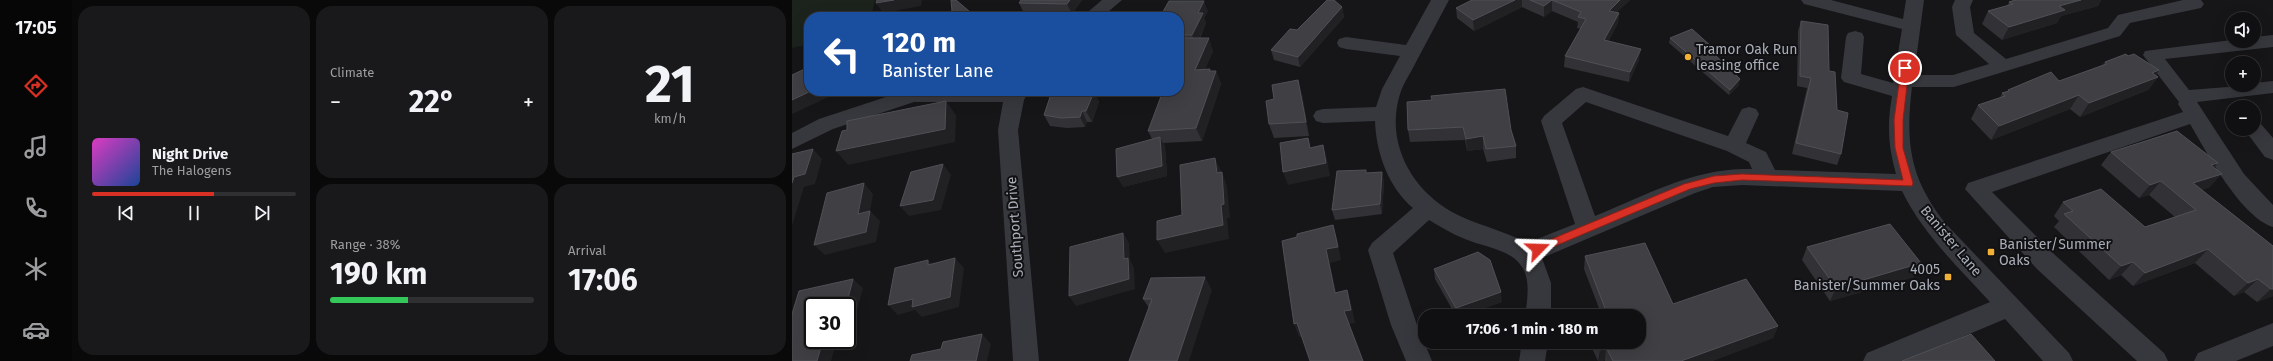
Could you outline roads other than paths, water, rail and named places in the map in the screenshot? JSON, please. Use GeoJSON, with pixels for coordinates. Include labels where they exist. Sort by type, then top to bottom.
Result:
{"type":"FeatureCollection","features":[{"type":"Feature","properties":{"kind":"street"},"geometry":{"type":"LineString","coordinates":[[1097,12],[1113,0]]}},
{"type":"Feature","properties":{"kind":"street"},"geometry":{"type":"LineString","coordinates":[[1440,0],[1389,93],[1385,114],[1387,142],[1397,172],[1418,199],[1429,207],[1475,233],[1506,244],[1526,254],[1537,273],[1540,303],[1539,309]]}},
{"type":"Feature","properties":{"kind":"street"},"geometry":{"type":"LineString","coordinates":[[1810,0],[1910,26]]}},
{"type":"Feature","properties":{"kind":"street","name":"Banister Lane"},"geometry":{"type":"LineString","coordinates":[[1915,0],[1910,26],[1898,120],[1899,148],[1909,183],[1923,211],[1938,230],[2060,361]]}},
{"type":"Feature","properties":{"kind":"street"},"geometry":{"type":"LineString","coordinates":[[1964,0],[1961,7],[1965,35],[2004,67]]}},
{"type":"Feature","properties":{"kind":"street"},"geometry":{"type":"LineString","coordinates":[[1855,38],[1851,78],[1902,87],[1954,81],[2004,67],[2114,32],[2124,19],[2195,4],[2192,0]]}},
{"type":"Feature","properties":{"kind":"street"},"geometry":{"type":"LineString","coordinates":[[2273,41],[2152,55],[2184,97],[2236,180],[2255,204],[2273,218]]}},
{"type":"Feature","properties":{"kind":"street"},"geometry":{"type":"LineString","coordinates":[[1346,43],[1412,52]]}},
{"type":"Feature","properties":{"kind":"street"},"geometry":{"type":"LineString","coordinates":[[2184,97],[2228,100],[2273,87]]}},
{"type":"Feature","properties":{"kind":"street"},"geometry":{"type":"LineString","coordinates":[[1588,228],[1551,121],[1583,94],[1734,146],[1758,157],[1767,178]]}},
{"type":"Feature","properties":{"kind":"street","name":"Southport Drive"},"geometry":{"type":"LineString","coordinates":[[792,142],[826,124],[910,96]]}},
{"type":"Feature","properties":{"kind":"street","name":"Southport Drive"},"geometry":{"type":"LineString","coordinates":[[1017,96],[1008,130],[1026,361]]}},
{"type":"Feature","properties":{"kind":"street"},"geometry":{"type":"LineString","coordinates":[[1323,116],[1385,114]]}},
{"type":"Feature","properties":{"kind":"street"},"geometry":{"type":"LineString","coordinates":[[1734,146],[1749,114]]}},
{"type":"Feature","properties":{"kind":"street"},"geometry":{"type":"LineString","coordinates":[[2155,361],[2046,262],[1976,189],[2195,115]]}},
{"type":"Feature","properties":{"kind":"street"},"geometry":{"type":"LineString","coordinates":[[2260,136],[2273,152]]}},
{"type":"Feature","properties":{"kind":"street"},"geometry":{"type":"LineString","coordinates":[[1526,254],[1687,187],[1714,179],[1767,178],[1909,183]]}},
{"type":"Feature","properties":{"kind":"street"},"geometry":{"type":"LineString","coordinates":[[1418,361],[1404,325],[1380,250],[1429,207]]}},
{"type":"Feature","properties":{"kind":"street"},"geometry":{"type":"LineString","coordinates":[[1876,361],[2008,306]]}},
{"type":"Feature","properties":{"kind":"street"},"geometry":{"type":"LineString","coordinates":[[2207,361],[2273,334]]}},
{"type":"Feature","properties":{"kind":"street"},"geometry":{"type":"LineString","coordinates":[[1532,361],[1534,349]]}},
{"type":"Feature","properties":{"kind":"place","name":"Tramor Oak Run leasing office"},"geometry":{"type":"Point","coordinates":[1688,57]}},
{"type":"Feature","properties":{"kind":"place","name":"Banister/Summer Oaks"},"geometry":{"type":"Point","coordinates":[1991,252]}},
{"type":"Feature","properties":{"kind":"place","name":"4005 Banister/Summer Oaks"},"geometry":{"type":"Point","coordinates":[1948,277]}}]}
